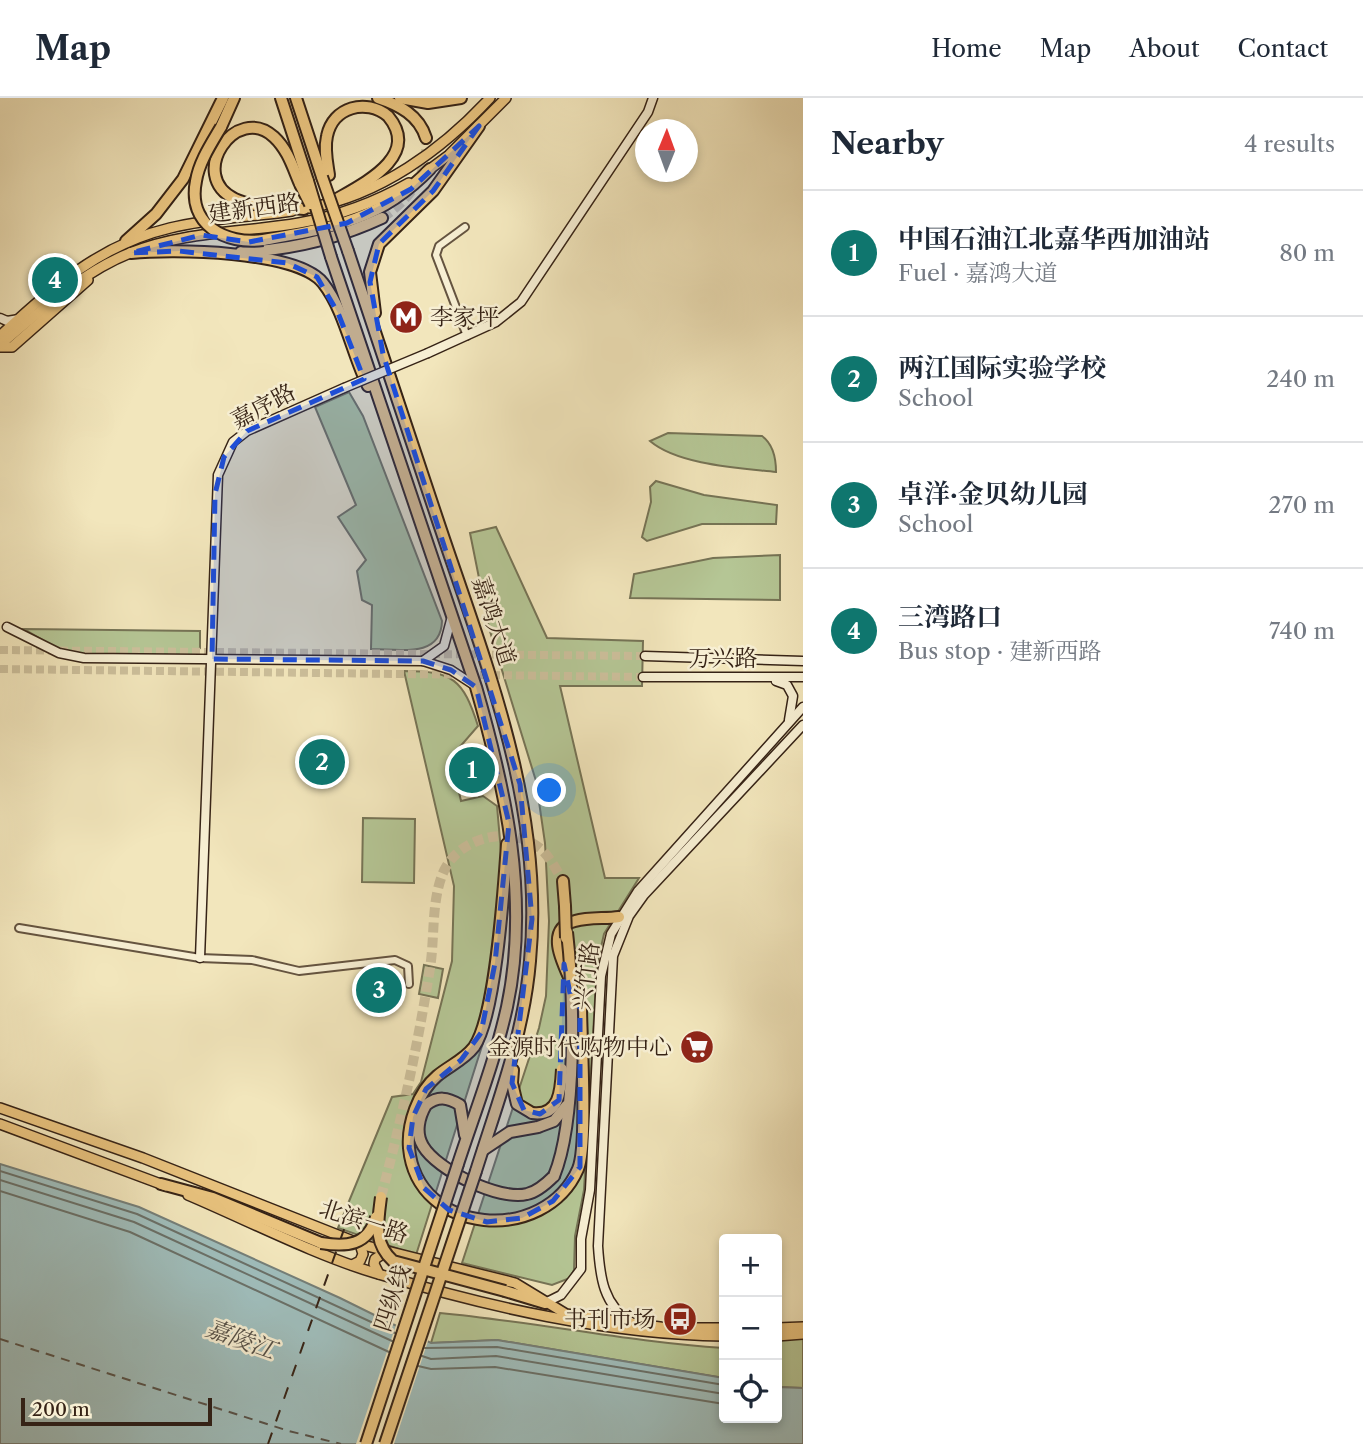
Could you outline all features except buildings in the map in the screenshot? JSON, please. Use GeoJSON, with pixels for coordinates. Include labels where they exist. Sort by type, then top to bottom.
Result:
{"type":"FeatureCollection","features":[{"type":"Feature","properties":{"kind":"highway"},"geometry":{"type":"LineString","coordinates":[[126,241],[156,214],[183,179],[223,98]]}},
{"type":"Feature","properties":{"kind":"highway"},"geometry":{"type":"LineString","coordinates":[[234,98],[196,179],[197,209],[206,224],[219,236],[239,242],[332,228],[362,218],[399,198],[430,169]]}},
{"type":"Feature","properties":{"kind":"highway","name":"嘉鸿大道"},"geometry":{"type":"LineString","coordinates":[[281,98],[304,183],[321,226],[476,687],[494,749],[509,823],[515,877],[515,919],[507,1004],[458,1164]]}},
{"type":"Feature","properties":{"kind":"highway","name":"嘉鸿大道"},"geometry":{"type":"LineString","coordinates":[[296,98],[326,176],[348,251],[475,632],[520,784],[530,847],[530,961],[515,1052],[476,1171]]}},
{"type":"Feature","properties":{"kind":"highway"},"geometry":{"type":"LineString","coordinates":[[378,98],[410,114],[420,124],[426,138]]}},
{"type":"Feature","properties":{"kind":"highway"},"geometry":{"type":"LineString","coordinates":[[401,98],[428,103],[461,98]]}},
{"type":"Feature","properties":{"kind":"highway"},"geometry":{"type":"LineString","coordinates":[[326,176],[326,142],[330,128],[338,116],[347,109],[367,107],[388,116],[398,137],[392,161],[376,175],[330,203]]}},
{"type":"Feature","properties":{"kind":"highway"},"geometry":{"type":"LineString","coordinates":[[383,354],[371,294],[374,254],[385,236],[420,206],[439,184],[480,126]]}},
{"type":"Feature","properties":{"kind":"highway"},"geometry":{"type":"LineString","coordinates":[[304,183],[276,138],[264,131],[233,133],[218,150],[215,176],[227,194],[253,204],[304,209]]}},
{"type":"Feature","properties":{"kind":"highway"},"geometry":{"type":"LineString","coordinates":[[131,253],[248,251],[298,245],[348,232],[383,218]]}},
{"type":"Feature","properties":{"kind":"highway"},"geometry":{"type":"LineString","coordinates":[[179,251],[288,262],[317,277],[334,302],[354,359],[386,422]]}},
{"type":"Feature","properties":{"kind":"highway"},"geometry":{"type":"LineString","coordinates":[[509,823],[501,915],[481,1033],[461,1060],[435,1077],[426,1088],[413,1117],[409,1148],[425,1188],[449,1210],[487,1222],[522,1218],[553,1201],[568,1186],[579,1167],[582,1151],[581,1005],[577,988],[558,953],[558,938],[564,926],[572,921],[619,917]]}},
{"type":"Feature","properties":{"kind":"highway"},"geometry":{"type":"LineString","coordinates":[[466,1141],[460,1105],[449,1098],[440,1098],[426,1105],[418,1128],[421,1144],[434,1161],[488,1189],[526,1195],[545,1186],[554,1176],[560,1160],[569,1073],[571,991],[562,881]]}},
{"type":"Feature","properties":{"kind":"highway"},"geometry":{"type":"LineString","coordinates":[[515,1052],[513,1095],[517,1104],[533,1113],[548,1112],[559,1100],[564,1054],[567,932]]}},
{"type":"Feature","properties":{"kind":"highway"},"geometry":{"type":"LineString","coordinates":[[483,1150],[510,1132],[554,1121],[564,1110],[573,1089],[581,1055]]}},
{"type":"Feature","properties":{"kind":"highway","name":"四纵线"},"geometry":{"type":"LineString","coordinates":[[366,1444],[458,1164]]}},
{"type":"Feature","properties":{"kind":"highway","name":"四纵线"},"geometry":{"type":"LineString","coordinates":[[386,1444],[476,1171]]}},
{"type":"Feature","properties":{"kind":"highway"},"geometry":{"type":"LineString","coordinates":[[161,1184],[214,1198],[321,1243],[343,1247],[354,1245],[365,1237],[374,1224],[381,1198],[378,1238],[383,1252],[393,1261],[545,1303]]}},
{"type":"Feature","properties":{"kind":"main road","name":"建新西路"},"geometry":{"type":"LineString","coordinates":[[0,336],[72,274],[126,241],[189,224],[304,209],[367,190],[405,170],[447,138],[490,98]]}},
{"type":"Feature","properties":{"kind":"main road","name":"建新西路"},"geometry":{"type":"LineString","coordinates":[[0,346],[81,279],[131,253],[186,237],[298,223],[334,215],[390,194],[430,169],[480,126],[506,98]]}},
{"type":"Feature","properties":{"kind":"main road"},"geometry":{"type":"LineString","coordinates":[[0,346],[12,347],[109,263]]}},
{"type":"Feature","properties":{"kind":"main road","name":"北滨一路"},"geometry":{"type":"LineString","coordinates":[[0,1108],[143,1158],[360,1244],[515,1283],[566,1314],[634,1325],[719,1328]]}},
{"type":"Feature","properties":{"kind":"main road","name":"北滨一路"},"geometry":{"type":"LineString","coordinates":[[0,1124],[161,1184],[379,1274],[573,1323],[669,1335],[719,1336]]}},
{"type":"Feature","properties":{"kind":"main road"},"geometry":{"type":"LineString","coordinates":[[352,1265],[360,1261],[363,1254],[360,1244]]}},
{"type":"Feature","properties":{"kind":"main road"},"geometry":{"type":"LineString","coordinates":[[379,1274],[374,1264],[375,1259],[387,1251]]}},
{"type":"Feature","properties":{"kind":"main road"},"geometry":{"type":"LineString","coordinates":[[782,1328],[803,1327]]}},
{"type":"Feature","properties":{"kind":"main road"},"geometry":{"type":"LineString","coordinates":[[782,1336],[803,1334]]}},
{"type":"Feature","properties":{"kind":"street","name":"嘉序路"},"geometry":{"type":"LineString","coordinates":[[200,957],[212,659],[215,494],[224,457],[233,442],[247,431],[467,336],[508,314],[532,289],[648,112],[653,98]]}},
{"type":"Feature","properties":{"kind":"street"},"geometry":{"type":"LineString","coordinates":[[465,227],[439,246],[436,255],[467,336]]}},
{"type":"Feature","properties":{"kind":"street"},"geometry":{"type":"LineString","coordinates":[[0,318],[7,321],[22,318]]}},
{"type":"Feature","properties":{"kind":"street"},"geometry":{"type":"LineString","coordinates":[[423,662],[444,646],[451,629],[452,612]]}},
{"type":"Feature","properties":{"kind":"street"},"geometry":{"type":"LineString","coordinates":[[6,627],[71,657],[423,662],[460,674],[476,687]]}},
{"type":"Feature","properties":{"kind":"street","name":"万兴路"},"geometry":{"type":"LineString","coordinates":[[645,656],[803,661]]}},
{"type":"Feature","properties":{"kind":"street","name":"万兴路"},"geometry":{"type":"LineString","coordinates":[[643,677],[803,677]]}},
{"type":"Feature","properties":{"kind":"street"},"geometry":{"type":"LineString","coordinates":[[752,678],[778,681],[790,688],[793,705],[785,728]]}},
{"type":"Feature","properties":{"kind":"street","name":"兴竹路"},"geometry":{"type":"LineString","coordinates":[[545,1303],[573,1283],[581,1269],[581,1239],[590,1190],[601,976],[605,953],[619,917],[638,891],[803,707]]}},
{"type":"Feature","properties":{"kind":"street","name":"兴竹路"},"geometry":{"type":"LineString","coordinates":[[634,1325],[621,1316],[606,1295],[599,1273],[598,1246],[610,976],[620,934],[644,895],[803,725]]}},
{"type":"Feature","properties":{"kind":"street"},"geometry":{"type":"LineString","coordinates":[[19,928],[200,957],[252,960],[299,971],[329,970],[396,960],[408,966],[409,984]]}},
{"type":"Feature","properties":{"kind":"street"},"geometry":{"type":"LineString","coordinates":[[581,1239],[582,1247],[588,1253],[598,1246]]}},
{"type":"Feature","properties":{"kind":"highlighted area"},"geometry":{"type":"Polygon","coordinates":[[[479,126],[433,191],[379,244],[370,282],[383,354],[520,784],[532,919],[512,1083],[524,1110],[540,1114],[559,1100],[564,964],[571,998],[580,999],[580,1167],[553,1201],[522,1218],[487,1222],[449,1210],[424,1188],[409,1148],[413,1117],[426,1089],[461,1060],[481,1033],[495,963],[509,823],[476,687],[451,670],[423,661],[212,659],[215,494],[224,457],[247,431],[364,379],[338,313],[317,277],[287,263],[179,251],[131,253],[201,235],[249,242],[347,223],[411,189],[479,126]]]}},
{"type":"Feature","properties":{"kind":"green space"},"geometry":{"type":"Polygon","coordinates":[[[349,392],[363,416],[442,621],[440,633],[426,647],[405,650],[371,649],[372,605],[362,600],[357,571],[366,560],[338,517],[356,505],[315,407],[349,392]]]}},
{"type":"Feature","properties":{"kind":"green space"},"geometry":{"type":"Polygon","coordinates":[[[668,433],[762,436],[773,452],[776,472],[693,460],[662,449],[650,441],[668,433]]]}},
{"type":"Feature","properties":{"kind":"green space"},"geometry":{"type":"Polygon","coordinates":[[[656,481],[704,495],[777,505],[776,524],[702,524],[647,541],[642,537],[651,502],[650,487],[656,481]]]}},
{"type":"Feature","properties":{"kind":"green space"},"geometry":{"type":"Polygon","coordinates":[[[496,527],[547,638],[643,641],[642,686],[560,686],[605,878],[639,878],[604,934],[597,965],[584,1190],[575,1236],[574,1270],[570,1278],[552,1285],[462,1263],[539,1028],[546,996],[549,921],[545,843],[536,781],[489,628],[470,533],[496,527]]]}},
{"type":"Feature","properties":{"kind":"green space"},"geometry":{"type":"Polygon","coordinates":[[[780,555],[780,600],[630,598],[634,574],[713,558],[780,555]]]}},
{"type":"Feature","properties":{"kind":"green space"},"geometry":{"type":"Polygon","coordinates":[[[24,629],[200,631],[200,648],[193,655],[83,654],[58,649],[24,629]]]}},
{"type":"Feature","properties":{"kind":"green space"},"geometry":{"type":"Polygon","coordinates":[[[404,671],[445,676],[461,688],[467,698],[478,726],[451,757],[461,801],[483,796],[497,806],[502,863],[487,1030],[416,1255],[338,1228],[392,1097],[413,1094],[421,1082],[452,961],[454,886],[404,671]]]}},
{"type":"Feature","properties":{"kind":"green space"},"geometry":{"type":"Polygon","coordinates":[[[363,818],[415,819],[414,883],[362,882],[363,818]]]}},
{"type":"Feature","properties":{"kind":"green space"},"geometry":{"type":"Polygon","coordinates":[[[424,965],[443,969],[438,998],[419,994],[424,965]]]}},
{"type":"Feature","properties":{"kind":"green space"},"geometry":{"type":"Polygon","coordinates":[[[440,1313],[512,1321],[719,1348],[719,1377],[497,1340],[431,1343],[440,1313]]]}},
{"type":"Feature","properties":{"kind":"green space"},"geometry":{"type":"Polygon","coordinates":[[[803,1338],[803,1388],[782,1387],[782,1339],[803,1338]]]}},
{"type":"Feature","properties":{"kind":"water","name":"嘉陵江"},"geometry":{"type":"Polygon","coordinates":[[[0,1164],[139,1207],[340,1298],[431,1343],[497,1340],[719,1377],[719,1423],[782,1423],[782,1387],[803,1388],[803,1444],[0,1444],[0,1164]]]}},
{"type":"Feature","properties":{"kind":"pier"},"geometry":{"type":"Polygon","coordinates":[[[397,1322],[429,1338],[394,1444],[356,1444],[397,1322]]]}},
{"type":"Feature","properties":{"kind":"ferry route"},"geometry":{"type":"LineString","coordinates":[[0,1339],[289,1431],[341,1444]]}},
{"type":"Feature","properties":{"kind":"tunnel"},"geometry":{"type":"LineString","coordinates":[[382,218],[402,202],[416,184],[424,163],[426,138]]}},
{"type":"Feature","properties":{"kind":"tunnel"},"geometry":{"type":"LineString","coordinates":[[0,650],[645,656]]}},
{"type":"Feature","properties":{"kind":"tunnel"},"geometry":{"type":"LineString","coordinates":[[0,669],[643,677]]}},
{"type":"Feature","properties":{"kind":"tunnel"},"geometry":{"type":"LineString","coordinates":[[381,1197],[420,1026],[432,956],[439,884],[450,860],[461,850],[487,838],[516,837],[542,850],[563,881]]}},
{"type":"Feature","properties":{"kind":"railway"},"geometry":{"type":"LineString","coordinates":[[268,1444],[348,1218]]}},
{"type":"Feature","properties":{"kind":"place","name":"三湾路口"},"geometry":{"type":"Point","coordinates":[55,280]}},
{"type":"Feature","properties":{"kind":"place","name":"李家坪"},"geometry":{"type":"Point","coordinates":[406,317]}},
{"type":"Feature","properties":{"kind":"place","name":"两江国际实验学校"},"geometry":{"type":"Point","coordinates":[322,762]}},
{"type":"Feature","properties":{"kind":"place","name":"中国石油江北嘉华西加油站"},"geometry":{"type":"Point","coordinates":[472,770]}},
{"type":"Feature","properties":{"kind":"place","name":"卓洋·金贝幼儿园"},"geometry":{"type":"Point","coordinates":[379,990]}},
{"type":"Feature","properties":{"kind":"place","name":"金源时代购物中心"},"geometry":{"type":"Point","coordinates":[697,1047]}},
{"type":"Feature","properties":{"kind":"place","name":"书刊市场"},"geometry":{"type":"Point","coordinates":[680,1319]}}]}
